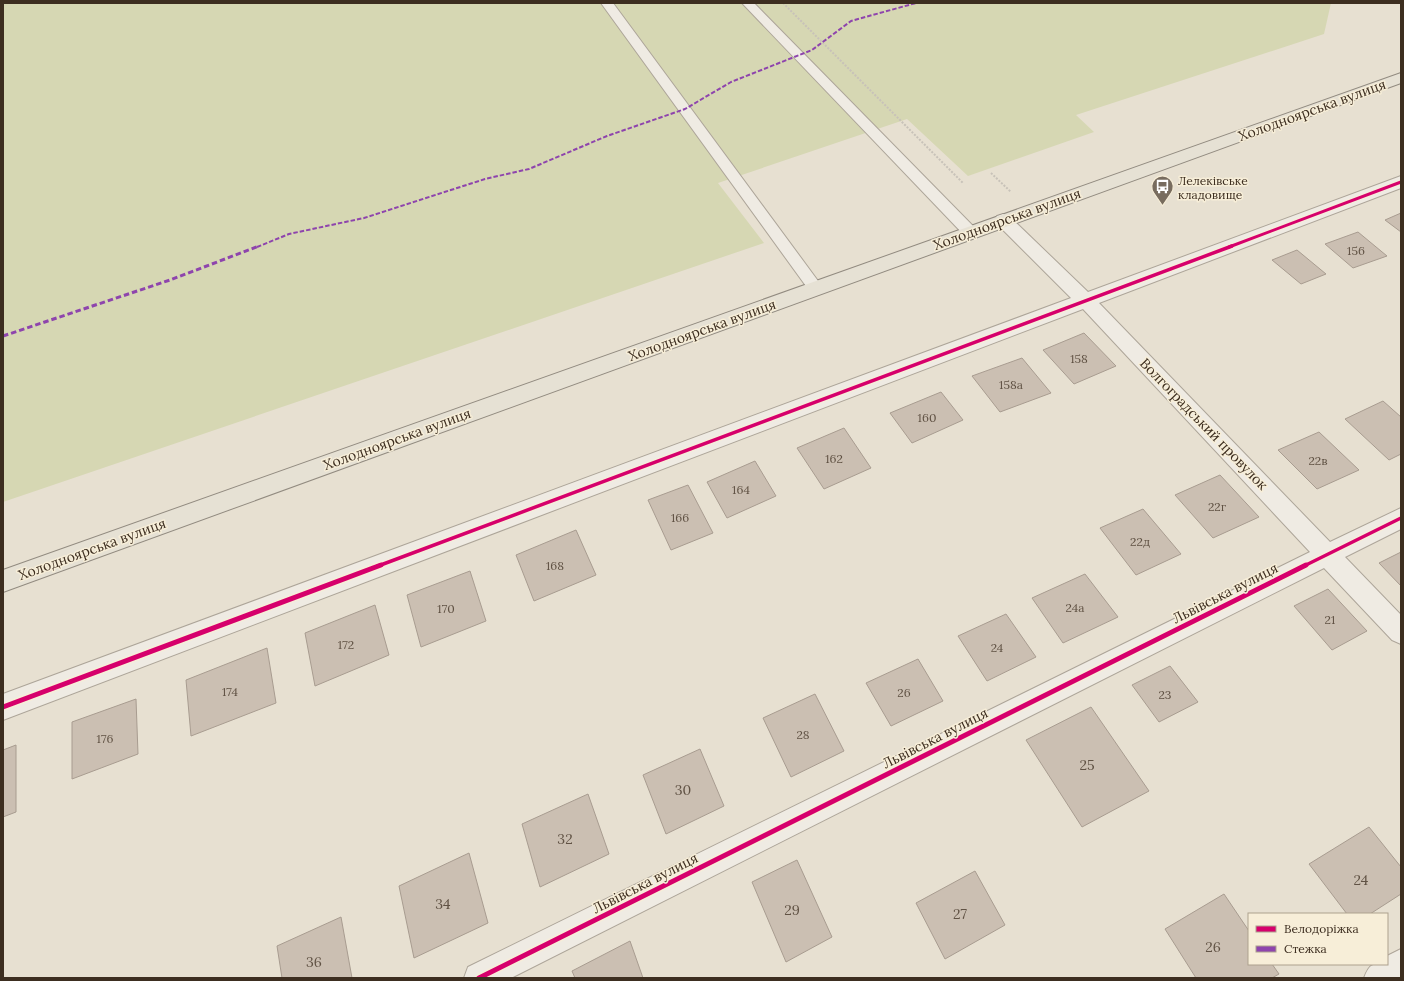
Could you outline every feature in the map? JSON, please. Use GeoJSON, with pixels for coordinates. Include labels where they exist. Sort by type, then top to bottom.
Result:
{"type":"FeatureCollection","features":[{"type":"Feature","properties":{"kind":"main road","name":"Холодноярська вулиця"},"geometry":{"type":"LineString","coordinates":[[3,581],[1401,78]]}},
{"type":"Feature","properties":{"kind":"street"},"geometry":{"type":"LineString","coordinates":[[3,708],[1401,182]]}},
{"type":"Feature","properties":{"kind":"street","name":"Волгоградський провулок"},"geometry":{"type":"LineString","coordinates":[[1003,220],[1086,301],[1401,632]]}},
{"type":"Feature","properties":{"kind":"street","name":"Львівська вулиця"},"geometry":{"type":"LineString","coordinates":[[478,978],[1401,518]]}},
{"type":"Feature","properties":{"kind":"street"},"geometry":{"type":"LineString","coordinates":[[1380,978],[1401,964]]}},
{"type":"Feature","properties":{"kind":"lane"},"geometry":{"type":"LineString","coordinates":[[607,3],[816,289]]}},
{"type":"Feature","properties":{"kind":"lane"},"geometry":{"type":"LineString","coordinates":[[748,3],[970,232]]}},
{"type":"Feature","properties":{"kind":"path"},"geometry":{"type":"LineString","coordinates":[[783,3],[963,183]]}},
{"type":"Feature","properties":{"kind":"green space"},"geometry":{"type":"Polygon","coordinates":[[[3,3],[1331,3],[1324,34],[1076,115],[1094,132],[968,176],[907,119],[718,183],[764,243],[3,502],[3,3]]]}},
{"type":"Feature","properties":{"kind":"building"},"geometry":{"type":"Polygon","coordinates":[[[1401,213],[1401,232],[1385,220],[1401,213]]]}},
{"type":"Feature","properties":{"kind":"building"},"geometry":{"type":"Polygon","coordinates":[[[1358,232],[1387,256],[1353,268],[1325,244],[1358,232]]]}},
{"type":"Feature","properties":{"kind":"building"},"geometry":{"type":"Polygon","coordinates":[[[1297,250],[1326,274],[1301,284],[1272,260],[1297,250]]]}},
{"type":"Feature","properties":{"kind":"building"},"geometry":{"type":"Polygon","coordinates":[[[1084,333],[1116,366],[1074,384],[1043,350],[1084,333]]]}},
{"type":"Feature","properties":{"kind":"building"},"geometry":{"type":"Polygon","coordinates":[[[1022,358],[1051,393],[1000,412],[972,376],[1022,358]]]}},
{"type":"Feature","properties":{"kind":"building"},"geometry":{"type":"Polygon","coordinates":[[[941,392],[963,420],[912,443],[890,413],[941,392]]]}},
{"type":"Feature","properties":{"kind":"building"},"geometry":{"type":"Polygon","coordinates":[[[1383,401],[1401,417],[1401,454],[1389,460],[1345,419],[1383,401]]]}},
{"type":"Feature","properties":{"kind":"building"},"geometry":{"type":"Polygon","coordinates":[[[844,428],[871,468],[824,489],[797,448],[844,428]]]}},
{"type":"Feature","properties":{"kind":"building"},"geometry":{"type":"Polygon","coordinates":[[[1319,432],[1359,470],[1317,489],[1278,450],[1319,432]]]}},
{"type":"Feature","properties":{"kind":"building"},"geometry":{"type":"Polygon","coordinates":[[[755,461],[776,496],[727,518],[707,482],[755,461]]]}},
{"type":"Feature","properties":{"kind":"building"},"geometry":{"type":"Polygon","coordinates":[[[1220,475],[1259,517],[1213,538],[1175,495],[1220,475]]]}},
{"type":"Feature","properties":{"kind":"building"},"geometry":{"type":"Polygon","coordinates":[[[688,485],[713,533],[671,550],[648,500],[688,485]]]}},
{"type":"Feature","properties":{"kind":"building"},"geometry":{"type":"Polygon","coordinates":[[[1143,509],[1181,554],[1136,575],[1100,528],[1143,509]]]}},
{"type":"Feature","properties":{"kind":"building"},"geometry":{"type":"Polygon","coordinates":[[[576,530],[596,575],[534,601],[516,555],[576,530]]]}},
{"type":"Feature","properties":{"kind":"building"},"geometry":{"type":"Polygon","coordinates":[[[1401,552],[1401,586],[1379,563],[1401,552]]]}},
{"type":"Feature","properties":{"kind":"building"},"geometry":{"type":"Polygon","coordinates":[[[470,571],[486,621],[421,647],[407,595],[470,571]]]}},
{"type":"Feature","properties":{"kind":"building"},"geometry":{"type":"Polygon","coordinates":[[[1085,574],[1118,617],[1063,643],[1032,598],[1085,574]]]}},
{"type":"Feature","properties":{"kind":"building"},"geometry":{"type":"Polygon","coordinates":[[[1328,589],[1367,631],[1332,650],[1294,606],[1328,589]]]}},
{"type":"Feature","properties":{"kind":"building"},"geometry":{"type":"Polygon","coordinates":[[[375,605],[389,655],[315,686],[305,633],[375,605]]]}},
{"type":"Feature","properties":{"kind":"building"},"geometry":{"type":"Polygon","coordinates":[[[1006,614],[1036,657],[987,681],[958,636],[1006,614]]]}},
{"type":"Feature","properties":{"kind":"building"},"geometry":{"type":"Polygon","coordinates":[[[267,648],[276,703],[191,736],[186,680],[267,648]]]}},
{"type":"Feature","properties":{"kind":"building"},"geometry":{"type":"Polygon","coordinates":[[[918,659],[943,701],[891,726],[866,683],[918,659]]]}},
{"type":"Feature","properties":{"kind":"building"},"geometry":{"type":"Polygon","coordinates":[[[1170,666],[1198,702],[1159,722],[1132,685],[1170,666]]]}},
{"type":"Feature","properties":{"kind":"building"},"geometry":{"type":"Polygon","coordinates":[[[815,694],[844,751],[791,777],[763,718],[815,694]]]}},
{"type":"Feature","properties":{"kind":"building"},"geometry":{"type":"Polygon","coordinates":[[[136,699],[138,754],[72,779],[72,722],[136,699]]]}},
{"type":"Feature","properties":{"kind":"building"},"geometry":{"type":"Polygon","coordinates":[[[1091,707],[1149,791],[1082,827],[1026,740],[1091,707]]]}},
{"type":"Feature","properties":{"kind":"building"},"geometry":{"type":"Polygon","coordinates":[[[16,745],[16,812],[3,817],[3,750],[16,745]]]}},
{"type":"Feature","properties":{"kind":"building"},"geometry":{"type":"Polygon","coordinates":[[[700,749],[724,806],[666,834],[643,775],[700,749]]]}},
{"type":"Feature","properties":{"kind":"building"},"geometry":{"type":"Polygon","coordinates":[[[588,794],[609,854],[540,887],[522,824],[588,794]]]}},
{"type":"Feature","properties":{"kind":"building"},"geometry":{"type":"Polygon","coordinates":[[[1369,827],[1401,867],[1401,894],[1372,913],[1346,913],[1309,864],[1369,827]]]}},
{"type":"Feature","properties":{"kind":"building"},"geometry":{"type":"Polygon","coordinates":[[[469,853],[488,923],[414,958],[399,886],[469,853]]]}},
{"type":"Feature","properties":{"kind":"building"},"geometry":{"type":"Polygon","coordinates":[[[797,860],[832,937],[786,962],[752,882],[797,860]]]}},
{"type":"Feature","properties":{"kind":"building"},"geometry":{"type":"Polygon","coordinates":[[[975,871],[1005,925],[945,959],[916,903],[975,871]]]}},
{"type":"Feature","properties":{"kind":"building"},"geometry":{"type":"Polygon","coordinates":[[[1224,894],[1248,930],[1248,965],[1273,965],[1279,974],[1272,978],[1196,978],[1165,929],[1224,894]]]}},
{"type":"Feature","properties":{"kind":"building"},"geometry":{"type":"Polygon","coordinates":[[[341,917],[352,978],[282,978],[277,946],[341,917]]]}},
{"type":"Feature","properties":{"kind":"building"},"geometry":{"type":"Polygon","coordinates":[[[630,941],[643,978],[575,978],[572,971],[630,941]]]}},
{"type":"Feature","properties":{"kind":"marked path"},"geometry":{"type":"LineString","coordinates":[[3,336],[170,280],[289,234],[364,218],[485,179],[529,169],[607,136],[685,109],[731,82],[812,50],[851,21],[916,3]]}},
{"type":"Feature","properties":{"kind":"cycle path"},"geometry":{"type":"LineString","coordinates":[[3,707],[1401,182]]}},
{"type":"Feature","properties":{"kind":"cycle path"},"geometry":{"type":"LineString","coordinates":[[479,978],[1401,518]]}},
{"type":"Feature","properties":{"kind":"place","name":"Лелеківське кладовище"},"geometry":{"type":"Point","coordinates":[1162,206]}}]}
